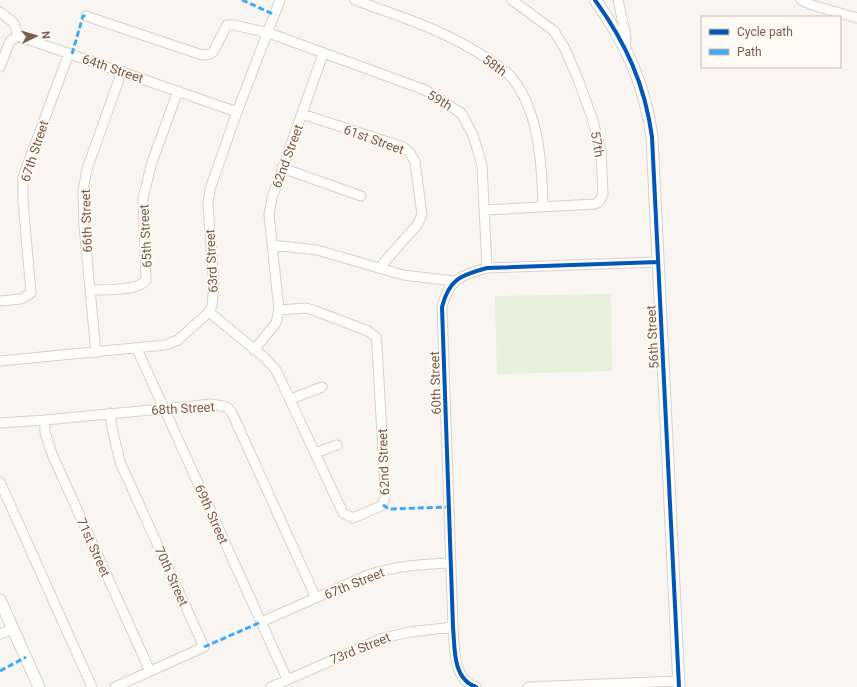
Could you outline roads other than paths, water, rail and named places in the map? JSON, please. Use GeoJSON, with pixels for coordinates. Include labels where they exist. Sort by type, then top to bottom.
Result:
{"type":"FeatureCollection","features":[{"type":"Feature","properties":{"kind":"street","name":"63rd Street"},"geometry":{"type":"LineString","coordinates":[[0,361],[137,349],[172,343],[178,340],[209,312],[214,300],[214,285],[208,196],[237,112],[269,33],[280,0]]}},
{"type":"Feature","properties":{"kind":"street","name":"58th"},"geometry":{"type":"LineString","coordinates":[[355,0],[447,34],[487,59],[512,78],[524,99],[539,144],[543,206]]}},
{"type":"Feature","properties":{"kind":"street","name":"57th"},"geometry":{"type":"LineString","coordinates":[[485,210],[595,204],[599,202],[603,194],[601,150],[587,102],[564,47],[548,26],[512,0]]}},
{"type":"Feature","properties":{"kind":"street","name":"56th Street"},"geometry":{"type":"LineString","coordinates":[[595,0],[613,25],[625,48],[642,89],[649,114],[654,157],[678,684]]}},
{"type":"Feature","properties":{"kind":"street"},"geometry":{"type":"LineString","coordinates":[[618,0],[626,37],[625,48]]}},
{"type":"Feature","properties":{"kind":"street"},"geometry":{"type":"LineString","coordinates":[[801,0],[812,5],[857,18]]}},
{"type":"Feature","properties":{"kind":"street"},"geometry":{"type":"LineString","coordinates":[[0,12],[11,20],[17,28],[18,36],[10,42],[0,68]]}},
{"type":"Feature","properties":{"kind":"street","name":"59th"},"geometry":{"type":"LineString","coordinates":[[86,16],[202,54],[210,54],[213,52],[227,25],[234,24],[269,33],[425,90],[461,114],[467,122],[480,158],[485,210],[487,268]]}},
{"type":"Feature","properties":{"kind":"street","name":"64th Street"},"geometry":{"type":"LineString","coordinates":[[18,36],[237,112]]}},
{"type":"Feature","properties":{"kind":"street","name":"67th Street"},"geometry":{"type":"LineString","coordinates":[[0,301],[21,299],[31,293],[23,202],[23,177],[69,53]]}},
{"type":"Feature","properties":{"kind":"street","name":"62nd Street"},"geometry":{"type":"LineString","coordinates":[[254,350],[276,324],[279,310],[272,245],[270,208],[282,168],[323,54]]}},
{"type":"Feature","properties":{"kind":"street","name":"66th Street"},"geometry":{"type":"LineString","coordinates":[[96,353],[83,208],[85,177],[122,71]]}},
{"type":"Feature","properties":{"kind":"street","name":"65th Street"},"geometry":{"type":"LineString","coordinates":[[90,290],[131,288],[144,283],[146,280],[143,198],[152,162],[178,91]]}},
{"type":"Feature","properties":{"kind":"street","name":"61st Street"},"geometry":{"type":"LineString","coordinates":[[302,114],[402,148],[413,158],[422,215],[412,231],[378,268]]}},
{"type":"Feature","properties":{"kind":"street"},"geometry":{"type":"LineString","coordinates":[[282,168],[361,196]]}},
{"type":"Feature","properties":{"kind":"street"},"geometry":{"type":"LineString","coordinates":[[272,245],[317,250],[378,268],[416,277],[454,281],[467,273],[487,268],[658,262]]}},
{"type":"Feature","properties":{"kind":"street","name":"60th Street"},"geometry":{"type":"LineString","coordinates":[[454,281],[446,292],[442,307],[453,627],[459,671],[466,682],[476,687]]}},
{"type":"Feature","properties":{"kind":"street","name":"62nd Street"},"geometry":{"type":"LineString","coordinates":[[209,312],[276,370],[291,399],[343,513],[346,516],[353,518],[383,505],[385,489],[377,341],[373,334],[368,331],[313,310],[306,308],[279,310]]}},
{"type":"Feature","properties":{"kind":"street","name":"69th Street"},"geometry":{"type":"LineString","coordinates":[[137,349],[287,679]]}},
{"type":"Feature","properties":{"kind":"street"},"geometry":{"type":"LineString","coordinates":[[291,399],[322,387]]}},
{"type":"Feature","properties":{"kind":"street","name":"68th Street"},"geometry":{"type":"LineString","coordinates":[[0,423],[211,404],[227,407],[232,413],[316,598]]}},
{"type":"Feature","properties":{"kind":"street","name":"70th Street"},"geometry":{"type":"LineString","coordinates":[[110,413],[120,462],[204,647],[115,687]]}},
{"type":"Feature","properties":{"kind":"street","name":"71st Street"},"geometry":{"type":"LineString","coordinates":[[45,420],[45,432],[52,454],[150,672]]}},
{"type":"Feature","properties":{"kind":"street"},"geometry":{"type":"LineString","coordinates":[[315,453],[337,445]]}},
{"type":"Feature","properties":{"kind":"street"},"geometry":{"type":"LineString","coordinates":[[0,482],[92,687]]}},
{"type":"Feature","properties":{"kind":"street","name":"67th Street"},"geometry":{"type":"LineString","coordinates":[[261,622],[385,569],[405,566],[452,563]]}},
{"type":"Feature","properties":{"kind":"street"},"geometry":{"type":"LineString","coordinates":[[0,600],[39,687]]}},
{"type":"Feature","properties":{"kind":"street","name":"73rd Street"},"geometry":{"type":"LineString","coordinates":[[271,687],[383,638],[410,632],[453,627]]}},
{"type":"Feature","properties":{"kind":"street"},"geometry":{"type":"LineString","coordinates":[[0,634],[13,630]]}},
{"type":"Feature","properties":{"kind":"street"},"geometry":{"type":"LineString","coordinates":[[528,687],[678,684]]}}]}
